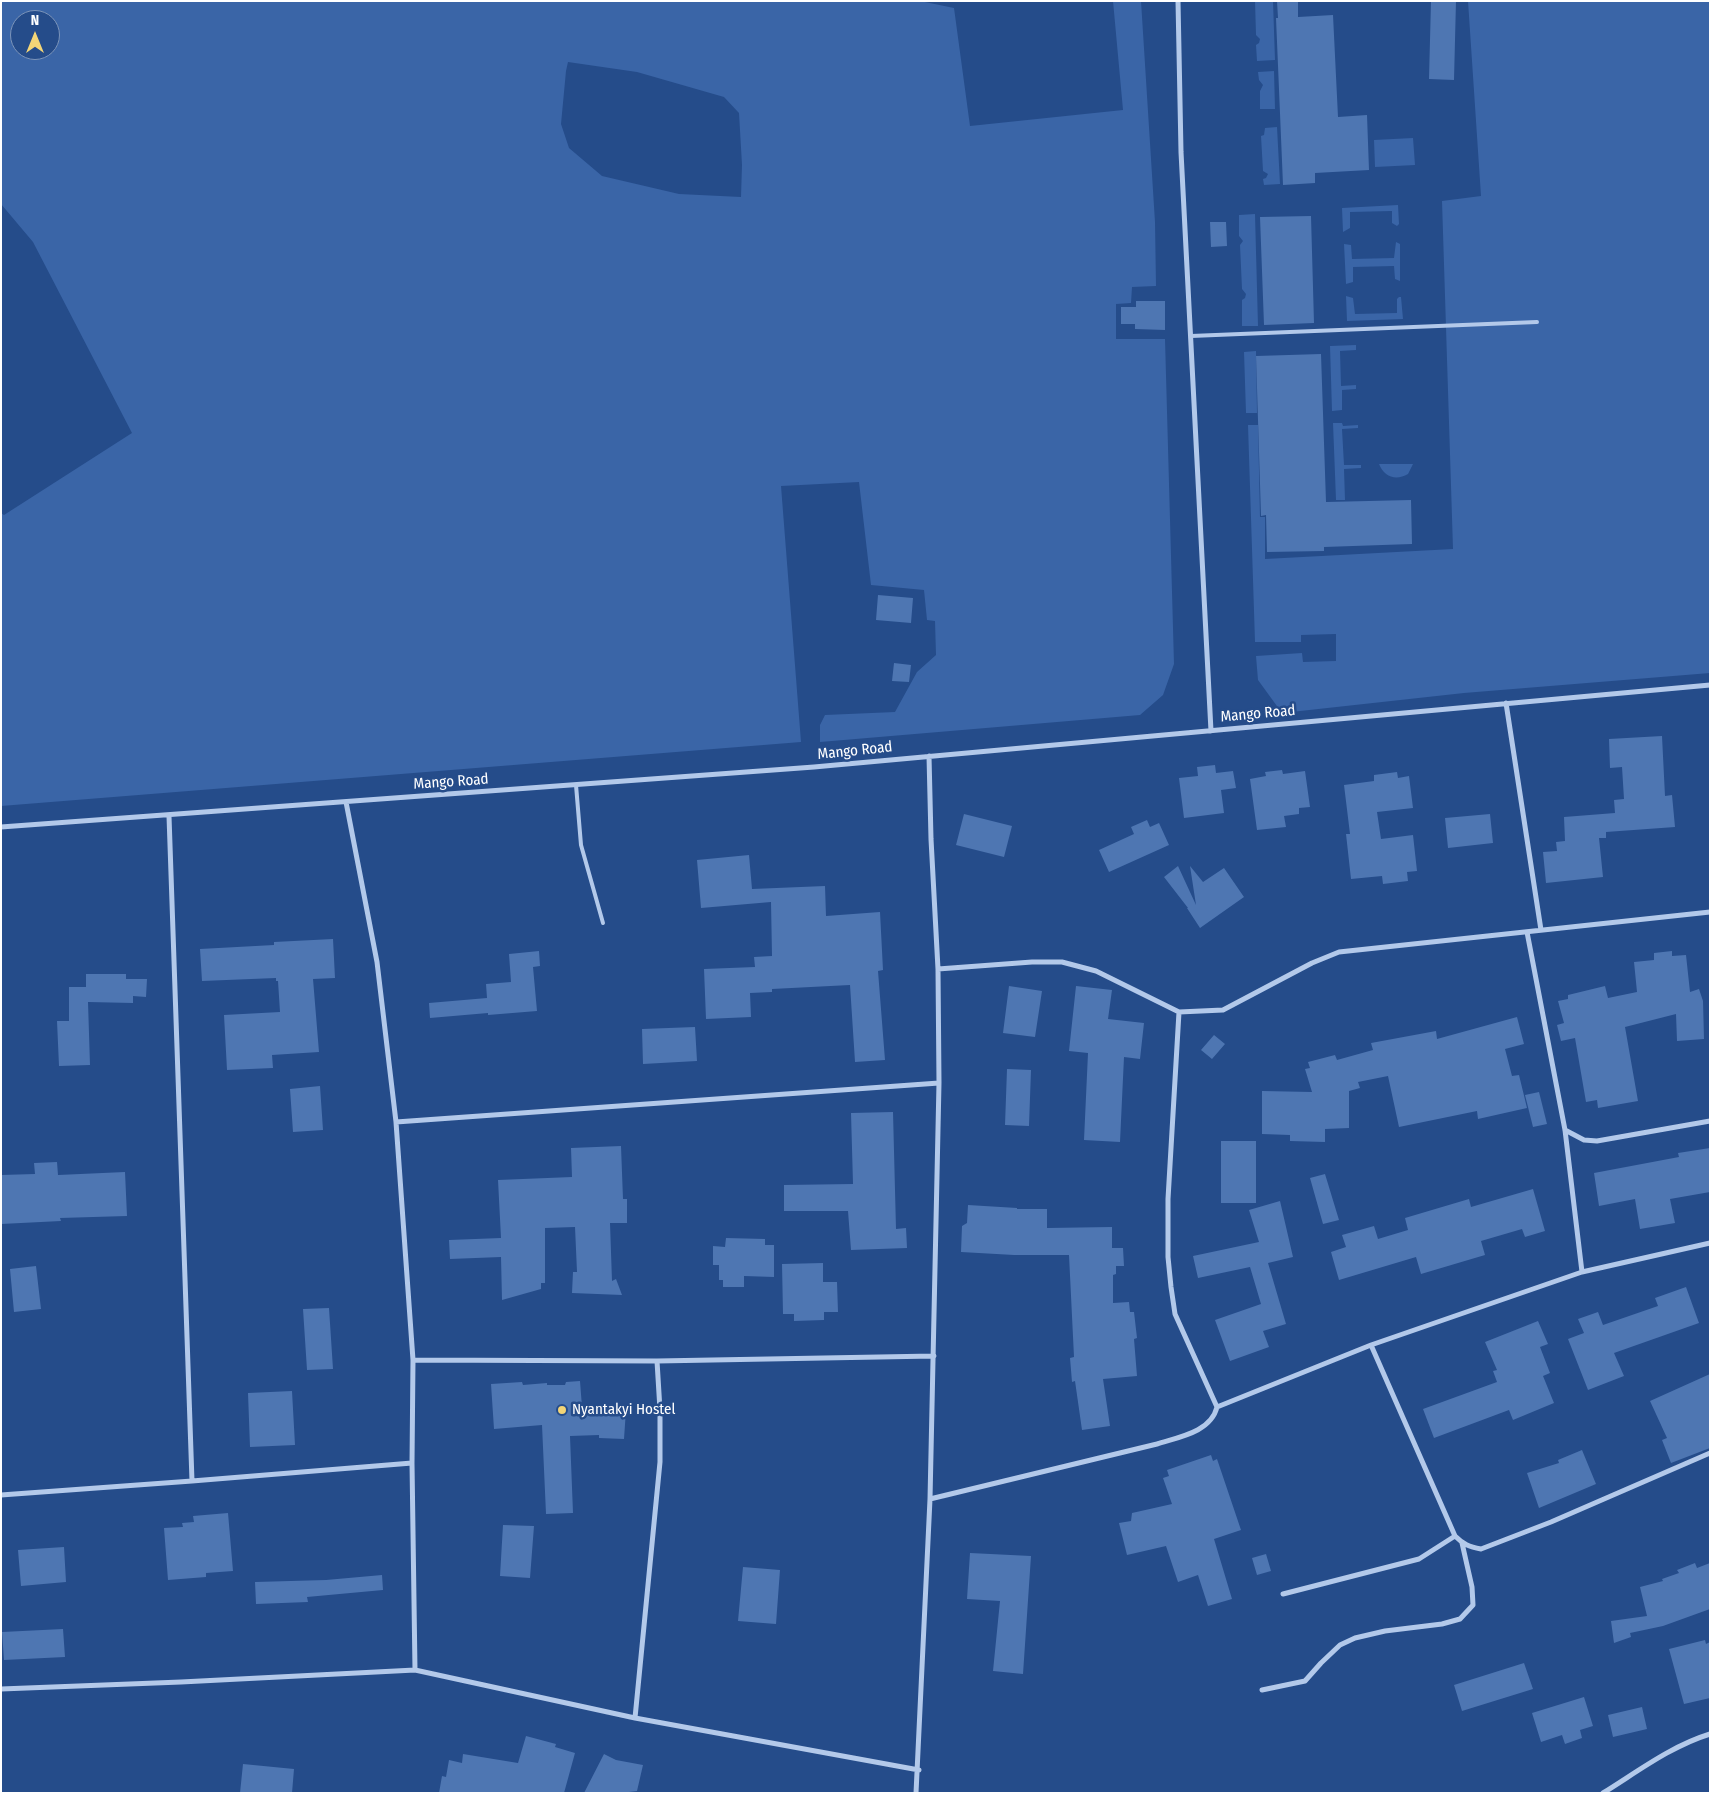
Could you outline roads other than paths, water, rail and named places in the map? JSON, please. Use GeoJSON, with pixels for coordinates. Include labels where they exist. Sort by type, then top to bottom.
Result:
{"type":"FeatureCollection","features":[{"type":"Feature","properties":{"kind":"street"},"geometry":{"type":"LineString","coordinates":[[1178,1],[1181,152],[1211,731]]}},
{"type":"Feature","properties":{"kind":"street","name":"Mango Road"},"geometry":{"type":"LineString","coordinates":[[1,827],[814,768],[1710,685]]}},
{"type":"Feature","properties":{"kind":"street"},"geometry":{"type":"LineString","coordinates":[[1506,703],[1541,930]]}},
{"type":"Feature","properties":{"kind":"street"},"geometry":{"type":"LineString","coordinates":[[916,1793],[919,1770],[930,1499],[939,1083],[938,970],[931,840],[929,756]]}},
{"type":"Feature","properties":{"kind":"street"},"geometry":{"type":"LineString","coordinates":[[346,802],[377,962],[396,1122],[413,1360],[412,1463],[415,1670]]}},
{"type":"Feature","properties":{"kind":"street"},"geometry":{"type":"LineString","coordinates":[[169,816],[192,1481]]}},
{"type":"Feature","properties":{"kind":"street"},"geometry":{"type":"LineString","coordinates":[[938,970],[1032,962],[1062,962],[1096,971],[1179,1012],[1223,1010],[1312,963],[1339,952],[1710,912]]}},
{"type":"Feature","properties":{"kind":"street"},"geometry":{"type":"LineString","coordinates":[[1527,932],[1565,1130],[1582,1272]]}},
{"type":"Feature","properties":{"kind":"street"},"geometry":{"type":"LineString","coordinates":[[930,1499],[1129,1452],[1203,1427],[1215,1416],[1217,1407],[1175,1314],[1170,1280],[1168,1198],[1179,1012]]}},
{"type":"Feature","properties":{"kind":"street"},"geometry":{"type":"LineString","coordinates":[[396,1122],[939,1083]]}},
{"type":"Feature","properties":{"kind":"street"},"geometry":{"type":"LineString","coordinates":[[1565,1130],[1584,1140],[1597,1141],[1710,1121]]}},
{"type":"Feature","properties":{"kind":"street"},"geometry":{"type":"LineString","coordinates":[[1217,1407],[1372,1345],[1582,1272],[1710,1243]]}},
{"type":"Feature","properties":{"kind":"street"},"geometry":{"type":"LineString","coordinates":[[1372,1345],[1455,1536],[1472,1548],[1481,1549],[1551,1522],[1710,1454]]}},
{"type":"Feature","properties":{"kind":"street"},"geometry":{"type":"LineString","coordinates":[[413,1360],[657,1362],[934,1356]]}},
{"type":"Feature","properties":{"kind":"street"},"geometry":{"type":"LineString","coordinates":[[635,1718],[660,1462],[660,1410],[657,1362]]}},
{"type":"Feature","properties":{"kind":"street"},"geometry":{"type":"LineString","coordinates":[[1,1494],[412,1463]]}},
{"type":"Feature","properties":{"kind":"street"},"geometry":{"type":"LineString","coordinates":[[1283,1594],[1419,1559],[1455,1536]]}},
{"type":"Feature","properties":{"kind":"street"},"geometry":{"type":"LineString","coordinates":[[1262,1690],[1305,1682],[1340,1645],[1355,1638],[1385,1631],[1442,1624],[1460,1619],[1473,1605],[1472,1587],[1462,1542]]}},
{"type":"Feature","properties":{"kind":"street"},"geometry":{"type":"LineString","coordinates":[[1,1688],[181,1682],[415,1670],[635,1718],[919,1770]]}},
{"type":"Feature","properties":{"kind":"street"},"geometry":{"type":"LineString","coordinates":[[1603,1793],[1668,1753],[1697,1738],[1710,1734]]}},
{"type":"Feature","properties":{"kind":"lane"},"geometry":{"type":"LineString","coordinates":[[1190,336],[1537,322]]}},
{"type":"Feature","properties":{"kind":"lane"},"geometry":{"type":"LineString","coordinates":[[576,785],[582,845],[603,922]]}},
{"type":"Feature","properties":{"kind":"place","name":"Nyantakyi Hostel"},"geometry":{"type":"Point","coordinates":[562,1410]}}]}
